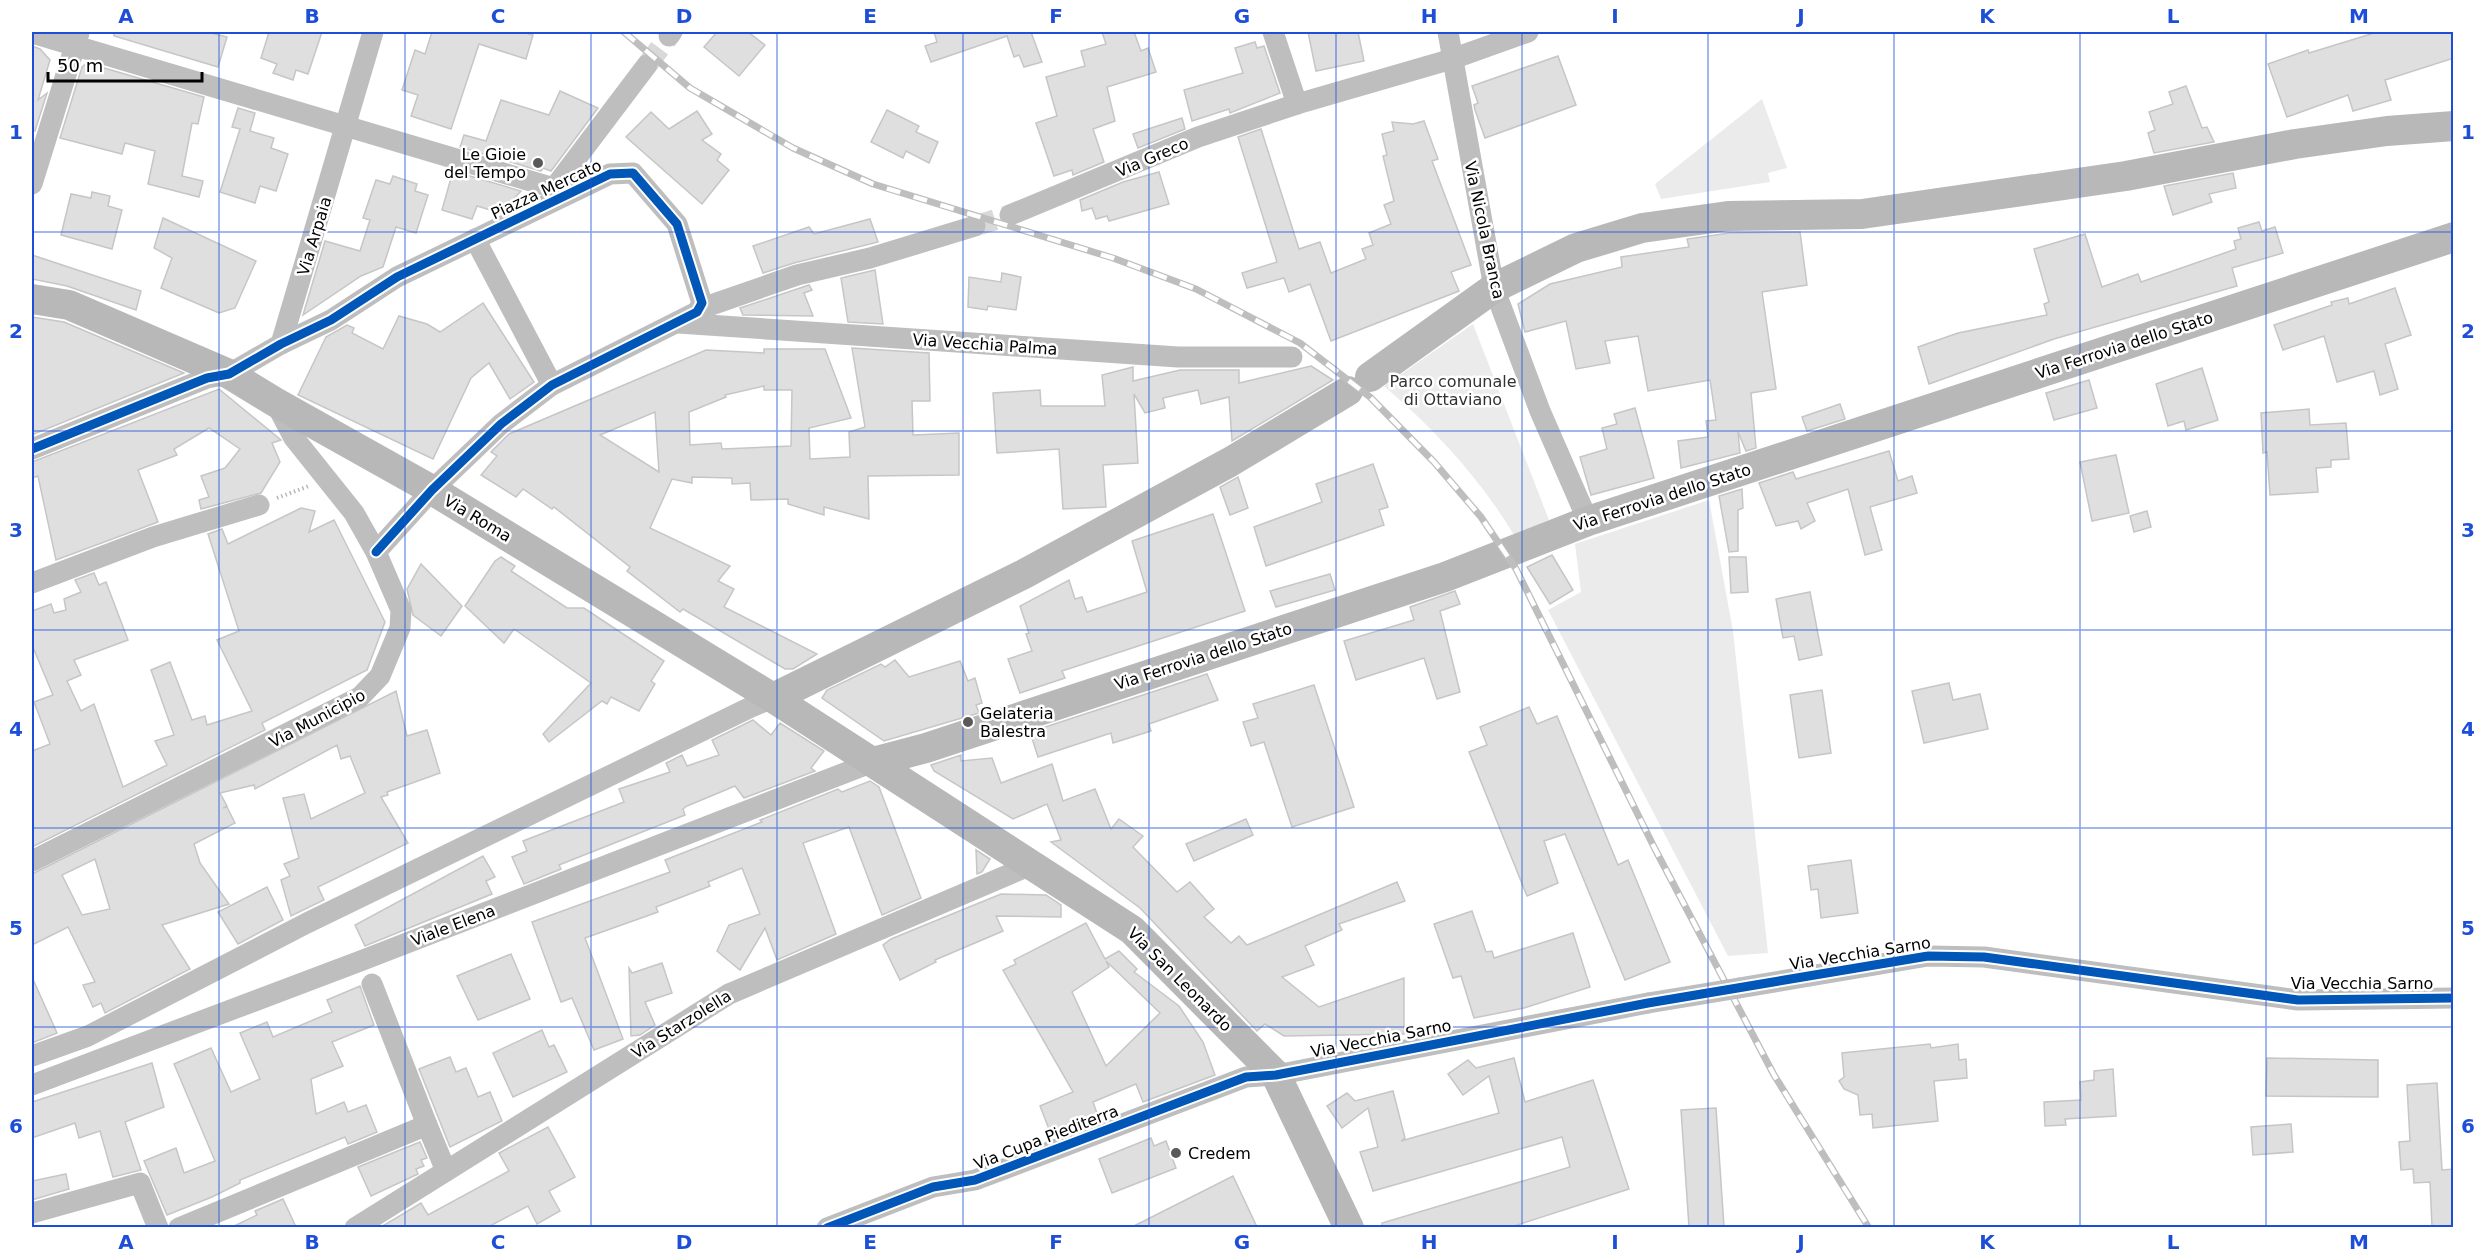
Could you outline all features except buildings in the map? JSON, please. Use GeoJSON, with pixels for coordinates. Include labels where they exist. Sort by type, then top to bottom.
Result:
{"type":"FeatureCollection","features":[{"type":"Feature","properties":{"kind":"main road"},"geometry":{"type":"LineString","coordinates":[[773,698],[1024,574],[1230,462],[1359,384],[1494,288],[1576,248],[1642,228],[1728,216],[1862,214],[2126,176],[2295,144],[2387,130],[2454,126]]}},
{"type":"Feature","properties":{"kind":"main road","name":"Via Ferrovia dello Stato"},"geometry":{"type":"LineString","coordinates":[[873,762],[926,748],[1445,577],[1588,521],[2454,237]]}},
{"type":"Feature","properties":{"kind":"main road","name":"Via Roma"},"geometry":{"type":"LineString","coordinates":[[32,299],[69,305],[229,374],[432,490],[773,698],[873,762]]}},
{"type":"Feature","properties":{"kind":"main road","name":"Via San Leonardo"},"geometry":{"type":"LineString","coordinates":[[873,762],[1132,930],[1276,1075],[1348,1227]]}},
{"type":"Feature","properties":{"kind":"street","name":"Via Arpaia"},"geometry":{"type":"LineString","coordinates":[[281,344],[347,128],[373,32]]}},
{"type":"Feature","properties":{"kind":"street"},"geometry":{"type":"LineString","coordinates":[[1273,32],[1297,104]]}},
{"type":"Feature","properties":{"kind":"street","name":"Via Nicola Branca"},"geometry":{"type":"LineString","coordinates":[[1448,32],[1494,288],[1540,411],[1588,521]]}},
{"type":"Feature","properties":{"kind":"street","name":"Via Greco"},"geometry":{"type":"LineString","coordinates":[[1010,215],[1198,137],[1297,104],[1452,59],[1528,32]]}},
{"type":"Feature","properties":{"kind":"street"},"geometry":{"type":"LineString","coordinates":[[32,33],[77,38],[554,196],[647,65]]}},
{"type":"Feature","properties":{"kind":"street"},"geometry":{"type":"LineString","coordinates":[[32,184],[77,38]]}},
{"type":"Feature","properties":{"kind":"street","name":"Piazza Mercato"},"geometry":{"type":"LineString","coordinates":[[32,449],[207,378],[229,374],[281,344],[331,320],[397,277],[475,239],[554,196],[610,174],[633,173],[677,224],[702,303]]}},
{"type":"Feature","properties":{"kind":"street"},"geometry":{"type":"LineString","coordinates":[[376,552],[479,442],[552,385],[678,323],[697,312],[702,303],[711,305],[797,275],[870,258],[975,226]]}},
{"type":"Feature","properties":{"kind":"street"},"geometry":{"type":"LineString","coordinates":[[475,239],[552,385]]}},
{"type":"Feature","properties":{"kind":"street","name":"Via Vecchia Palma"},"geometry":{"type":"LineString","coordinates":[[678,323],[1178,357],[1292,357]]}},
{"type":"Feature","properties":{"kind":"street","name":"Via Municipio"},"geometry":{"type":"LineString","coordinates":[[32,861],[282,738],[370,689],[380,676],[400,628],[401,610],[376,552],[354,513],[294,438],[275,402]]}},
{"type":"Feature","properties":{"kind":"street"},"geometry":{"type":"LineString","coordinates":[[32,583],[153,537],[259,505]]}},
{"type":"Feature","properties":{"kind":"street"},"geometry":{"type":"LineString","coordinates":[[32,1056],[88,1036],[308,923],[773,698]]}},
{"type":"Feature","properties":{"kind":"street","name":"Viale Elena"},"geometry":{"type":"LineString","coordinates":[[32,1085],[374,956],[873,762]]}},
{"type":"Feature","properties":{"kind":"street","name":"Via Starzolella"},"geometry":{"type":"LineString","coordinates":[[355,1227],[729,994],[1031,865]]}},
{"type":"Feature","properties":{"kind":"street","name":"Via Vecchia Sarno"},"geometry":{"type":"LineString","coordinates":[[1276,1075],[1648,1003],[1928,956],[1984,957],[2298,1000],[2454,998]]}},
{"type":"Feature","properties":{"kind":"street"},"geometry":{"type":"LineString","coordinates":[[372,984],[446,1171]]}},
{"type":"Feature","properties":{"kind":"street","name":"Via Cupa Piediterra"},"geometry":{"type":"LineString","coordinates":[[827,1227],[933,1187],[975,1180],[1246,1077],[1276,1075]]}},
{"type":"Feature","properties":{"kind":"street"},"geometry":{"type":"LineString","coordinates":[[179,1227],[427,1125]]}},
{"type":"Feature","properties":{"kind":"street"},"geometry":{"type":"LineString","coordinates":[[32,1213],[140,1183],[158,1227]]}},
{"type":"Feature","properties":{"kind":"path"},"geometry":{"type":"LineString","coordinates":[[259,505],[327,479]]}},
{"type":"Feature","properties":{"kind":"green space"},"geometry":{"type":"Polygon","coordinates":[[[1762,99],[1787,168],[1768,173],[1770,182],[1661,199],[1655,184],[1762,99]]]}},
{"type":"Feature","properties":{"kind":"green space","name":"Parco comunale di Ottaviano"},"geometry":{"type":"Polygon","coordinates":[[[1473,324],[1549,520],[1514,535],[1486,493],[1455,455],[1384,386],[1473,324]]]}},
{"type":"Feature","properties":{"kind":"green space"},"geometry":{"type":"Polygon","coordinates":[[[1709,500],[1733,631],[1768,953],[1728,956],[1548,610],[1581,592],[1575,544],[1709,500]]]}},
{"type":"Feature","properties":{"kind":"tunnel"},"geometry":{"type":"LineString","coordinates":[[647,65],[669,36]]}},
{"type":"Feature","properties":{"kind":"tunnel"},"geometry":{"type":"LineString","coordinates":[[975,226],[1010,215]]}},
{"type":"Feature","properties":{"kind":"railway"},"geometry":{"type":"LineString","coordinates":[[624,32],[690,88],[793,148],[873,184],[1113,258],[1196,289],[1300,343],[1370,397],[1434,462],[1481,517],[1516,569],[1655,849],[1774,1075],[1869,1228]]}},
{"type":"Feature","properties":{"kind":"cycle path"},"geometry":{"type":"LineString","coordinates":[[32,449],[207,378],[229,374],[281,344],[331,320],[397,277],[610,174],[633,173],[677,224],[702,303],[697,312],[552,385],[501,424],[432,490],[376,552]]}},
{"type":"Feature","properties":{"kind":"cycle path"},"geometry":{"type":"LineString","coordinates":[[827,1228],[933,1187],[975,1180],[1246,1077],[1276,1075],[1648,1003],[1928,956],[1984,957],[2298,1000],[2454,998]]}},
{"type":"Feature","properties":{"kind":"place","name":"Le Gioie del Tempo"},"geometry":{"type":"Point","coordinates":[538,163]}},
{"type":"Feature","properties":{"kind":"place","name":"Gelateria Balestra"},"geometry":{"type":"Point","coordinates":[968,722]}},
{"type":"Feature","properties":{"kind":"place","name":"Credem"},"geometry":{"type":"Point","coordinates":[1176,1153]}}]}
